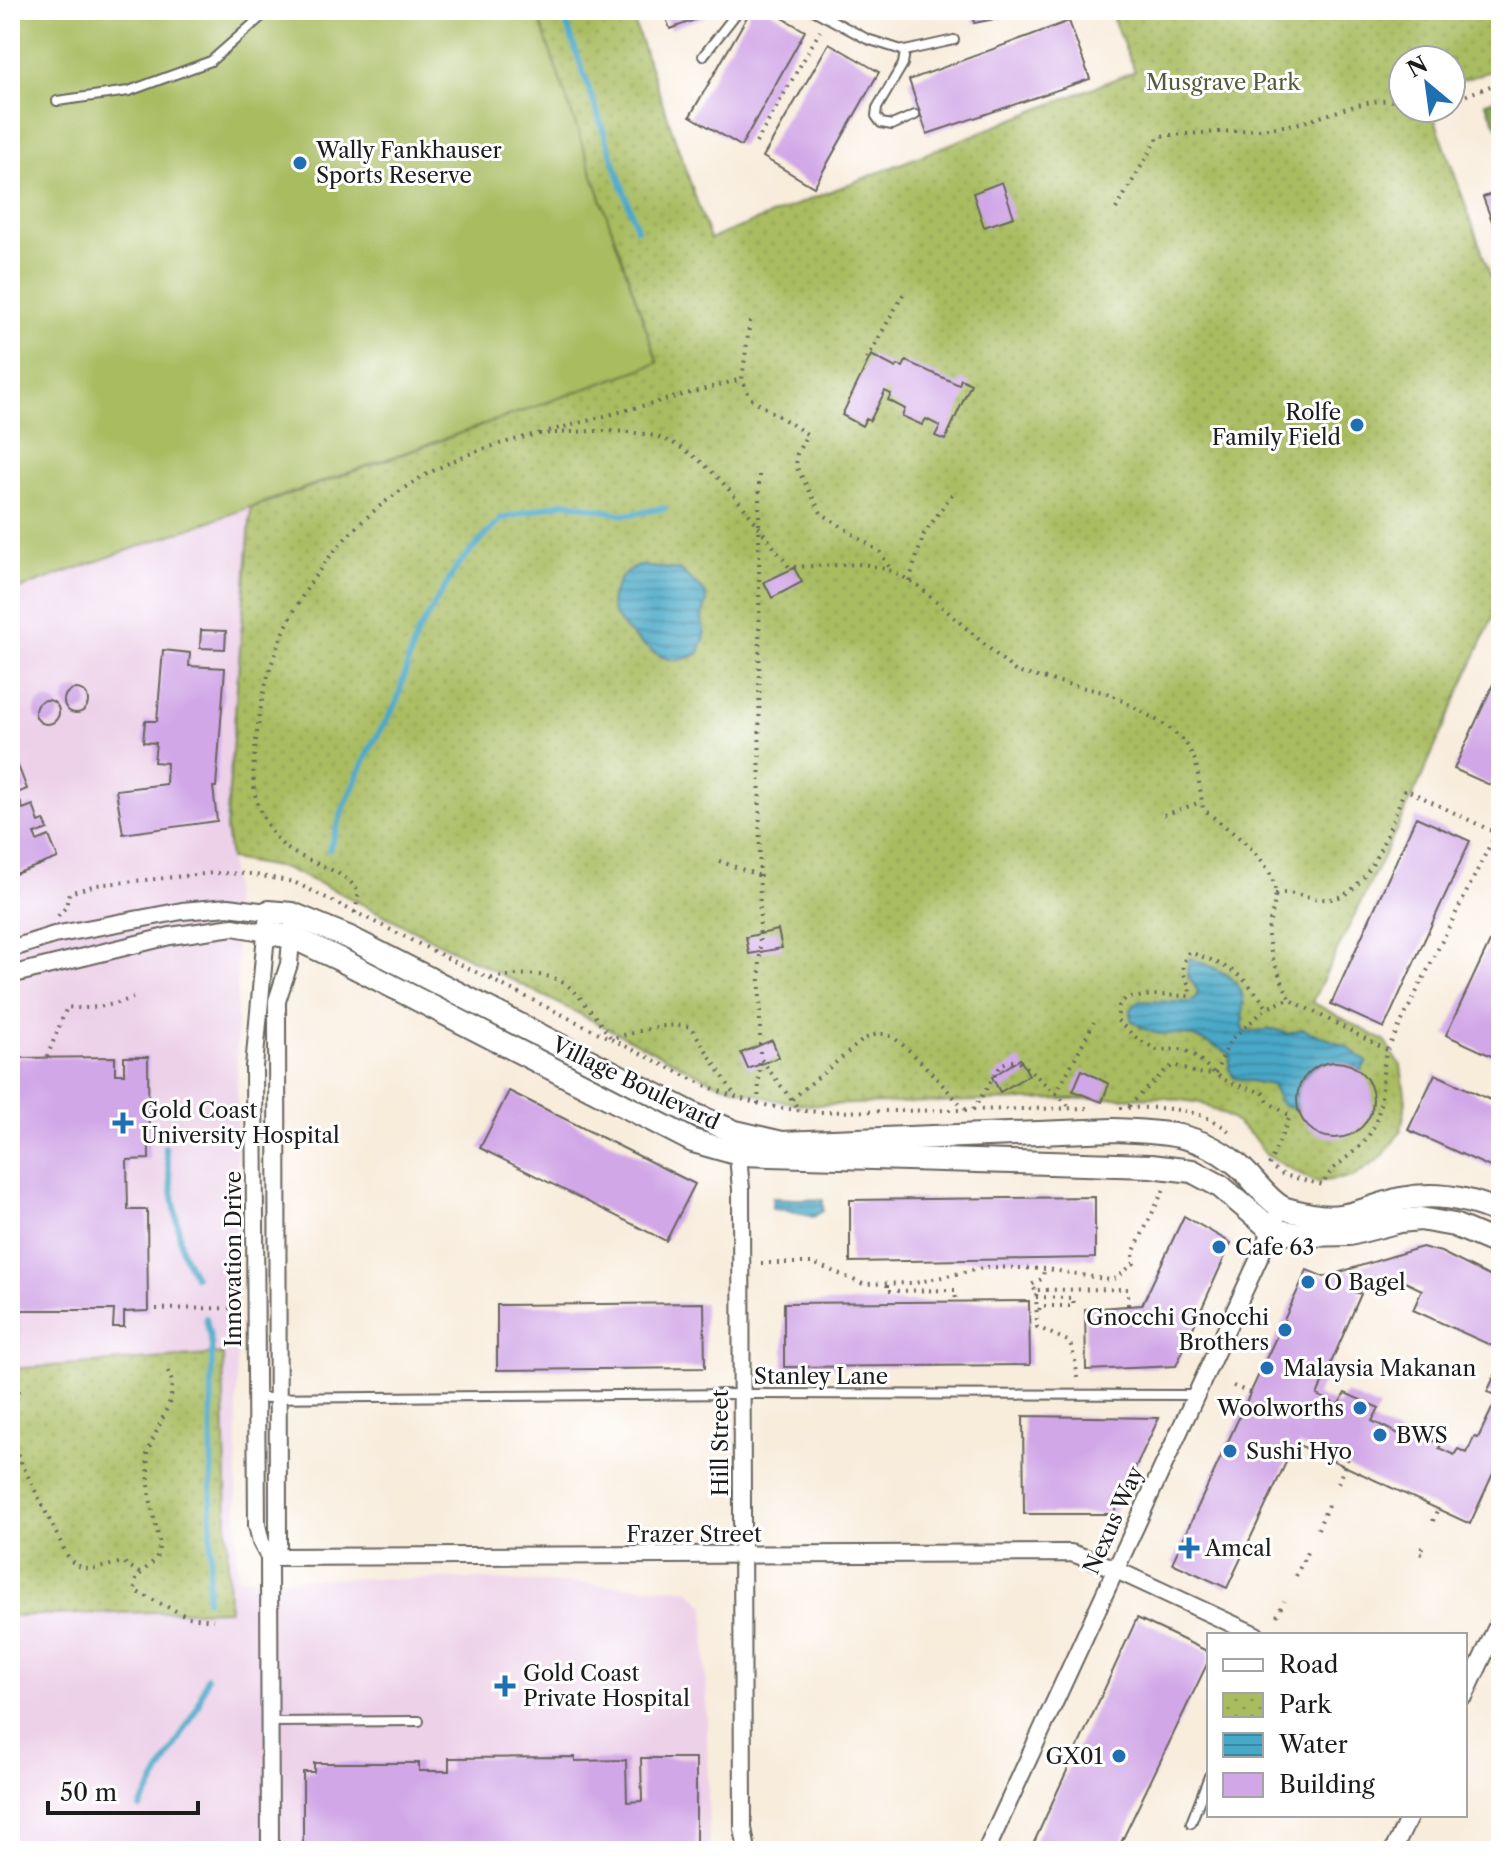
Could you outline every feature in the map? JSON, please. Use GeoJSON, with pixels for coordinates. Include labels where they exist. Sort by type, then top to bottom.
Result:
{"type":"FeatureCollection","features":[{"type":"Feature","properties":{"kind":"street","name":"Village Boulevard"},"geometry":{"type":"LineString","coordinates":[[10,949],[54,935],[182,911],[228,907],[268,922],[693,1141],[1151,1166],[1192,1171],[1220,1186],[1272,1230]]}},
{"type":"Feature","properties":{"kind":"street","name":"Village Boulevard"},"geometry":{"type":"LineString","coordinates":[[10,975],[170,936],[268,922],[292,914],[350,938],[695,1115],[737,1143],[1113,1130],[1167,1133],[1195,1139],[1221,1152],[1237,1163],[1280,1207]]}},
{"type":"Feature","properties":{"kind":"street","name":"Innovation Drive"},"geometry":{"type":"LineString","coordinates":[[269,1557],[278,1545],[277,1001],[289,964],[292,914]]}},
{"type":"Feature","properties":{"kind":"street","name":"Innovation Drive"},"geometry":{"type":"LineString","coordinates":[[268,922],[254,1067],[257,1525],[269,1557],[270,1851]]}},
{"type":"Feature","properties":{"kind":"street","name":"Hill Street"},"geometry":{"type":"LineString","coordinates":[[737,1143],[742,1394],[743,1828],[747,1851]]}},
{"type":"Feature","properties":{"kind":"street"},"geometry":{"type":"LineString","coordinates":[[1280,1207],[1313,1215],[1355,1215],[1400,1199],[1439,1195],[1484,1205],[1501,1213]]}},
{"type":"Feature","properties":{"kind":"street","name":"Nexus Way"},"geometry":{"type":"LineString","coordinates":[[986,1851],[1280,1207]]}},
{"type":"Feature","properties":{"kind":"street"},"geometry":{"type":"LineString","coordinates":[[1272,1230],[1304,1235],[1350,1234],[1420,1219],[1454,1225],[1501,1245]]}},
{"type":"Feature","properties":{"kind":"street","name":"Frazer Street"},"geometry":{"type":"LineString","coordinates":[[269,1557],[1079,1554],[1252,1633]]}},
{"type":"Feature","properties":{"kind":"street"},"geometry":{"type":"LineString","coordinates":[[1467,1691],[1501,1618]]}},
{"type":"Feature","properties":{"kind":"street"},"geometry":{"type":"LineString","coordinates":[[1393,1851],[1409,1817]]}},
{"type":"Feature","properties":{"kind":"lane"},"geometry":{"type":"LineString","coordinates":[[57,101],[129,91],[211,61],[269,10]]}},
{"type":"Feature","properties":{"kind":"lane"},"geometry":{"type":"LineString","coordinates":[[703,56],[739,10]]}},
{"type":"Feature","properties":{"kind":"lane"},"geometry":{"type":"LineString","coordinates":[[813,10],[828,14],[867,39],[905,51],[954,40]]}},
{"type":"Feature","properties":{"kind":"lane"},"geometry":{"type":"LineString","coordinates":[[905,51],[903,64],[877,108],[876,116],[881,123],[892,125],[915,115]]}},
{"type":"Feature","properties":{"kind":"lane","name":"Stanley Lane"},"geometry":{"type":"LineString","coordinates":[[255,1398],[742,1394],[1194,1395]]}},
{"type":"Feature","properties":{"kind":"lane"},"geometry":{"type":"LineString","coordinates":[[271,1722],[419,1721]]}},
{"type":"Feature","properties":{"kind":"lane"},"geometry":{"type":"LineString","coordinates":[[1191,1823],[1207,1781]]}},
{"type":"Feature","properties":{"kind":"path"},"geometry":{"type":"LineString","coordinates":[[388,10],[467,16],[468,10]]}},
{"type":"Feature","properties":{"kind":"path"},"geometry":{"type":"LineString","coordinates":[[756,143],[820,31]]}},
{"type":"Feature","properties":{"kind":"path"},"geometry":{"type":"LineString","coordinates":[[1467,95],[1501,82]]}},
{"type":"Feature","properties":{"kind":"path"},"geometry":{"type":"LineString","coordinates":[[1116,209],[1159,136],[1296,124],[1351,107],[1387,101]]}},
{"type":"Feature","properties":{"kind":"path"},"geometry":{"type":"LineString","coordinates":[[867,359],[905,291]]}},
{"type":"Feature","properties":{"kind":"path"},"geometry":{"type":"LineString","coordinates":[[750,321],[742,379],[750,398],[807,434],[797,454],[796,466],[821,513],[880,552],[892,571]]}},
{"type":"Feature","properties":{"kind":"path"},"geometry":{"type":"LineString","coordinates":[[352,918],[359,892],[350,879],[286,848],[273,834],[257,805],[255,745],[260,707],[284,629],[303,593],[330,556],[362,521],[400,492],[447,463],[494,445],[742,379]]}},
{"type":"Feature","properties":{"kind":"path"},"geometry":{"type":"LineString","coordinates":[[539,434],[609,430],[652,435],[679,446],[712,471],[789,567],[864,564],[892,571],[909,581],[1016,672],[1107,693],[1167,726],[1186,743],[1196,762],[1203,808],[1250,848],[1265,866],[1274,884],[1269,943],[1289,999],[1387,1050]]}},
{"type":"Feature","properties":{"kind":"path"},"geometry":{"type":"LineString","coordinates":[[758,1105],[759,475]]}},
{"type":"Feature","properties":{"kind":"path"},"geometry":{"type":"LineString","coordinates":[[909,581],[924,534],[955,490]]}},
{"type":"Feature","properties":{"kind":"path"},"geometry":{"type":"LineString","coordinates":[[1260,1160],[1284,1175],[1323,1185],[1328,1172],[1349,1158],[1368,1138],[1380,1115],[1387,1050],[1496,833],[1405,789],[1368,873],[1352,890],[1331,899],[1293,892],[1275,894]]}},
{"type":"Feature","properties":{"kind":"path"},"geometry":{"type":"LineString","coordinates":[[1164,815],[1201,802]]}},
{"type":"Feature","properties":{"kind":"path"},"geometry":{"type":"LineString","coordinates":[[719,861],[760,876]]}},
{"type":"Feature","properties":{"kind":"path"},"geometry":{"type":"LineString","coordinates":[[53,918],[61,915],[69,893],[87,887],[214,873],[250,874],[294,882],[737,1099],[758,1105],[800,1111],[1099,1108]]}},
{"type":"Feature","properties":{"kind":"path"},"geometry":{"type":"LineString","coordinates":[[1267,1008],[1251,984],[1236,972],[1189,952],[1182,963],[1183,977],[1191,989],[1190,996],[1136,996],[1125,999],[1119,1006],[1117,1020],[1135,1037],[1157,1050],[1183,1049],[1231,1083],[1263,1093],[1268,1102],[1290,1116],[1269,1165]]}},
{"type":"Feature","properties":{"kind":"path"},"geometry":{"type":"LineString","coordinates":[[491,978],[525,973],[545,974],[561,981],[577,992],[611,1038]]}},
{"type":"Feature","properties":{"kind":"path"},"geometry":{"type":"LineString","coordinates":[[47,1057],[67,1007],[85,1009],[109,1006],[133,998]]}},
{"type":"Feature","properties":{"kind":"path"},"geometry":{"type":"LineString","coordinates":[[1215,1074],[1231,1039],[1267,1008],[1289,999]]}},
{"type":"Feature","properties":{"kind":"path"},"geometry":{"type":"LineString","coordinates":[[1056,1094],[1094,1022]]}},
{"type":"Feature","properties":{"kind":"path"},"geometry":{"type":"LineString","coordinates":[[611,1038],[644,1032],[665,1024],[691,1027],[737,1099]]}},
{"type":"Feature","properties":{"kind":"path"},"geometry":{"type":"LineString","coordinates":[[792,1099],[864,1039],[877,1034],[889,1035],[901,1044],[965,1109]]}},
{"type":"Feature","properties":{"kind":"path"},"geometry":{"type":"LineString","coordinates":[[760,1058],[800,1111]]}},
{"type":"Feature","properties":{"kind":"path"},"geometry":{"type":"LineString","coordinates":[[973,1110],[1001,1065],[1009,1061],[1017,1061],[1031,1071],[1072,1108]]}},
{"type":"Feature","properties":{"kind":"path"},"geometry":{"type":"LineString","coordinates":[[1127,1107],[1174,1065],[1196,1073],[1215,1074]]}},
{"type":"Feature","properties":{"kind":"path"},"geometry":{"type":"LineString","coordinates":[[1113,1108],[1176,1109],[1200,1115],[1224,1126],[1233,1135]]}},
{"type":"Feature","properties":{"kind":"path"},"geometry":{"type":"LineString","coordinates":[[780,1110],[780,1118]]}},
{"type":"Feature","properties":{"kind":"path"},"geometry":{"type":"LineString","coordinates":[[761,1263],[813,1263],[863,1284],[915,1283],[961,1270],[987,1267],[1044,1269],[1110,1280],[1117,1278],[1134,1263],[1133,1253],[1165,1186]]}},
{"type":"Feature","properties":{"kind":"path"},"geometry":{"type":"LineString","coordinates":[[1044,1269],[1043,1278],[1031,1285],[1036,1295],[1036,1319],[1040,1330],[1070,1342],[1077,1378]]}},
{"type":"Feature","properties":{"kind":"path"},"geometry":{"type":"LineString","coordinates":[[887,1284],[887,1291],[955,1290],[956,1302]]}},
{"type":"Feature","properties":{"kind":"path"},"geometry":{"type":"LineString","coordinates":[[1036,1295],[1128,1289],[1128,1306]]}},
{"type":"Feature","properties":{"kind":"path"},"geometry":{"type":"LineString","coordinates":[[1036,1295],[1073,1298],[1073,1306],[1040,1306],[1036,1319]]}},
{"type":"Feature","properties":{"kind":"path"},"geometry":{"type":"LineString","coordinates":[[148,1309],[233,1308]]}},
{"type":"Feature","properties":{"kind":"path"},"geometry":{"type":"LineString","coordinates":[[10,1403],[20,1396],[12,1366]]}},
{"type":"Feature","properties":{"kind":"path"},"geometry":{"type":"LineString","coordinates":[[168,1371],[172,1381],[171,1399],[147,1453],[150,1498],[160,1545],[156,1559],[136,1578],[135,1591],[188,1617],[213,1620]]}},
{"type":"Feature","properties":{"kind":"path"},"geometry":{"type":"LineString","coordinates":[[1233,1386],[1251,1393]]}},
{"type":"Feature","properties":{"kind":"path"},"geometry":{"type":"LineString","coordinates":[[10,1423],[21,1462],[69,1559],[79,1568],[89,1569],[123,1562],[141,1574]]}},
{"type":"Feature","properties":{"kind":"path"},"geometry":{"type":"LineString","coordinates":[[1338,1483],[1351,1450]]}},
{"type":"Feature","properties":{"kind":"path"},"geometry":{"type":"LineString","coordinates":[[1318,1529],[1330,1500]]}},
{"type":"Feature","properties":{"kind":"path"},"geometry":{"type":"LineString","coordinates":[[1433,1521],[1437,1510]]}},
{"type":"Feature","properties":{"kind":"path"},"geometry":{"type":"LineString","coordinates":[[1422,1554],[1419,1553],[1424,1544]]}},
{"type":"Feature","properties":{"kind":"path"},"geometry":{"type":"LineString","coordinates":[[1296,1576],[1309,1548]]}},
{"type":"Feature","properties":{"kind":"path"},"geometry":{"type":"LineString","coordinates":[[1277,1616],[1284,1601]]}},
{"type":"Feature","properties":{"kind":"shaded area","name":"Gold Coast University Hospital"},"geometry":{"type":"Polygon","coordinates":[[[251,508],[226,828],[237,960],[237,1578],[481,1579],[688,1589],[705,1605],[709,1851],[10,1851],[10,592],[251,508]]]}},
{"type":"Feature","properties":{"kind":"green space","name":"Wally Fankhauser Sports Reserve"},"geometry":{"type":"Polygon","coordinates":[[[10,10],[536,10],[658,363],[10,592],[10,10]]]}},
{"type":"Feature","properties":{"kind":"green space","name":"Musgrave Park"},"geometry":{"type":"Polygon","coordinates":[[[536,10],[630,10],[710,239],[1135,71],[1109,10],[1501,10],[1501,68],[1467,79],[1467,44],[1387,44],[1387,124],[1437,124],[1501,305],[1501,599],[1418,785],[1312,1002],[1385,1041],[1401,1066],[1406,1101],[1401,1131],[1382,1157],[1353,1177],[1315,1182],[1266,1155],[1253,1137],[1232,1119],[1201,1103],[1160,1097],[811,1105],[779,1101],[714,1082],[287,869],[230,859],[226,828],[251,508],[658,363],[536,10]]]}},
{"type":"Feature","properties":{"kind":"green space"},"geometry":{"type":"Polygon","coordinates":[[[1501,97],[1501,134],[1485,102],[1501,97]]]}},
{"type":"Feature","properties":{"kind":"green space"},"geometry":{"type":"Polygon","coordinates":[[[223,1354],[229,1610],[10,1616],[10,1369],[223,1354]]]}},
{"type":"Feature","properties":{"kind":"water"},"geometry":{"type":"Polygon","coordinates":[[[640,566],[680,570],[705,592],[707,602],[702,617],[705,637],[698,654],[679,660],[665,658],[637,640],[615,616],[611,603],[617,585],[626,572],[640,566]]]}},
{"type":"Feature","properties":{"kind":"water"},"geometry":{"type":"Polygon","coordinates":[[[1189,958],[1223,972],[1237,984],[1243,1000],[1245,1032],[1274,1029],[1288,1034],[1303,1029],[1346,1046],[1367,1062],[1361,1071],[1336,1062],[1314,1067],[1300,1085],[1297,1111],[1281,1104],[1272,1085],[1234,1078],[1229,1069],[1230,1054],[1193,1037],[1150,1031],[1131,1020],[1131,1009],[1139,1001],[1190,1002],[1196,997],[1198,991],[1187,974],[1189,958]]]}},
{"type":"Feature","properties":{"kind":"water"},"geometry":{"type":"Polygon","coordinates":[[[772,1198],[823,1200],[823,1211],[813,1217],[772,1209],[772,1198]]]}},
{"type":"Feature","properties":{"kind":"building"},"geometry":{"type":"Polygon","coordinates":[[[663,10],[722,10],[670,29],[663,10]]]}},
{"type":"Feature","properties":{"kind":"building"},"geometry":{"type":"Polygon","coordinates":[[[751,10],[769,10],[805,31],[741,146],[690,116],[751,10]]]}},
{"type":"Feature","properties":{"kind":"building"},"geometry":{"type":"Polygon","coordinates":[[[971,10],[1035,10],[1035,11],[974,23],[971,10]]]}},
{"type":"Feature","properties":{"kind":"building"},"geometry":{"type":"Polygon","coordinates":[[[1069,21],[1090,79],[927,134],[909,80],[1069,21]]]}},
{"type":"Feature","properties":{"kind":"building"},"geometry":{"type":"Polygon","coordinates":[[[829,43],[879,72],[814,187],[763,157],[829,43]]]}},
{"type":"Feature","properties":{"kind":"building"},"geometry":{"type":"Polygon","coordinates":[[[1002,182],[1014,217],[984,227],[973,193],[1002,182]]]}},
{"type":"Feature","properties":{"kind":"building"},"geometry":{"type":"Polygon","coordinates":[[[1501,191],[1501,245],[1483,197],[1501,191]]]}},
{"type":"Feature","properties":{"kind":"building"},"geometry":{"type":"Polygon","coordinates":[[[871,355],[896,368],[898,365],[903,367],[906,361],[959,385],[961,379],[971,384],[945,440],[935,436],[940,426],[926,419],[922,425],[902,416],[905,409],[888,400],[891,394],[885,391],[870,421],[866,419],[862,426],[842,415],[871,355]]]}},
{"type":"Feature","properties":{"kind":"building"},"geometry":{"type":"Polygon","coordinates":[[[794,568],[802,582],[772,598],[764,582],[794,568]]]}},
{"type":"Feature","properties":{"kind":"building"},"geometry":{"type":"Polygon","coordinates":[[[201,630],[226,631],[225,649],[200,648],[201,630]]]}},
{"type":"Feature","properties":{"kind":"building"},"geometry":{"type":"Polygon","coordinates":[[[163,650],[190,653],[189,666],[225,668],[216,787],[213,787],[217,821],[123,834],[116,790],[166,784],[167,763],[154,762],[156,743],[143,742],[145,721],[157,721],[163,650]]]}},
{"type":"Feature","properties":{"kind":"building"},"geometry":{"type":"Polygon","coordinates":[[[1501,667],[1501,761],[1490,785],[1454,769],[1501,667]]]}},
{"type":"Feature","properties":{"kind":"building"},"geometry":{"type":"Polygon","coordinates":[[[76,689],[87,696],[88,701],[81,712],[76,713],[65,706],[64,701],[71,690],[76,689]]]}},
{"type":"Feature","properties":{"kind":"building"},"geometry":{"type":"Polygon","coordinates":[[[47,700],[58,707],[59,712],[52,723],[47,724],[36,717],[35,712],[42,701],[47,700]]]}},
{"type":"Feature","properties":{"kind":"building"},"geometry":{"type":"Polygon","coordinates":[[[10,745],[27,789],[17,793],[23,809],[33,805],[39,822],[44,820],[48,829],[34,834],[37,841],[49,836],[58,858],[10,876],[10,745]]]}},
{"type":"Feature","properties":{"kind":"building"},"geometry":{"type":"Polygon","coordinates":[[[1416,817],[1470,841],[1384,1028],[1331,1004],[1416,817]]]}},
{"type":"Feature","properties":{"kind":"building"},"geometry":{"type":"Polygon","coordinates":[[[1501,918],[1501,1058],[1500,1060],[1446,1035],[1501,918]]]}},
{"type":"Feature","properties":{"kind":"building"},"geometry":{"type":"Polygon","coordinates":[[[778,930],[782,948],[749,954],[746,937],[778,930]]]}},
{"type":"Feature","properties":{"kind":"building"},"geometry":{"type":"Polygon","coordinates":[[[772,1040],[779,1057],[748,1069],[741,1053],[772,1040]]]}},
{"type":"Feature","properties":{"kind":"building"},"geometry":{"type":"Polygon","coordinates":[[[115,1057],[115,1074],[124,1074],[124,1057],[148,1057],[149,1159],[127,1160],[128,1210],[147,1210],[148,1311],[124,1312],[124,1327],[113,1327],[114,1310],[19,1310],[20,1346],[10,1346],[10,1058],[115,1057]]]}},
{"type":"Feature","properties":{"kind":"building"},"geometry":{"type":"Polygon","coordinates":[[[1020,1059],[1029,1075],[1000,1092],[992,1077],[1020,1059]]]}},
{"type":"Feature","properties":{"kind":"building"},"geometry":{"type":"Polygon","coordinates":[[[1328,1062],[1342,1062],[1356,1068],[1367,1079],[1373,1100],[1370,1115],[1362,1127],[1342,1138],[1328,1138],[1314,1132],[1303,1121],[1297,1107],[1297,1093],[1303,1079],[1314,1068],[1328,1062]]]}},
{"type":"Feature","properties":{"kind":"building"},"geometry":{"type":"Polygon","coordinates":[[[1082,1070],[1109,1084],[1102,1102],[1073,1091],[1082,1070]]]}},
{"type":"Feature","properties":{"kind":"building"},"geometry":{"type":"Polygon","coordinates":[[[1435,1074],[1501,1105],[1501,1172],[1408,1130],[1435,1074]]]}},
{"type":"Feature","properties":{"kind":"building"},"geometry":{"type":"Polygon","coordinates":[[[509,1091],[695,1184],[666,1241],[480,1148],[509,1091]]]}},
{"type":"Feature","properties":{"kind":"building"},"geometry":{"type":"Polygon","coordinates":[[[1095,1197],[1095,1258],[850,1262],[850,1200],[1095,1197]]]}},
{"type":"Feature","properties":{"kind":"building"},"geometry":{"type":"Polygon","coordinates":[[[1184,1216],[1231,1243],[1176,1366],[1086,1370],[1085,1309],[1142,1305],[1184,1216]]]}},
{"type":"Feature","properties":{"kind":"building"},"geometry":{"type":"Polygon","coordinates":[[[1422,1247],[1441,1252],[1501,1282],[1501,1350],[1413,1310],[1422,1290],[1399,1279],[1356,1292],[1361,1294],[1317,1395],[1338,1405],[1345,1393],[1379,1408],[1372,1421],[1411,1440],[1414,1433],[1441,1444],[1439,1448],[1454,1455],[1458,1449],[1467,1453],[1474,1437],[1478,1438],[1498,1396],[1487,1392],[1495,1375],[1501,1378],[1501,1456],[1470,1524],[1299,1445],[1293,1457],[1289,1456],[1227,1588],[1172,1563],[1307,1270],[1324,1277],[1422,1247]]]}},
{"type":"Feature","properties":{"kind":"building"},"geometry":{"type":"Polygon","coordinates":[[[1029,1301],[1030,1365],[784,1367],[784,1303],[1029,1301]]]}},
{"type":"Feature","properties":{"kind":"building"},"geometry":{"type":"Polygon","coordinates":[[[704,1303],[705,1368],[497,1370],[497,1305],[704,1303]]]}},
{"type":"Feature","properties":{"kind":"building"},"geometry":{"type":"Polygon","coordinates":[[[1023,1416],[1159,1418],[1113,1514],[1024,1514],[1023,1416]]]}},
{"type":"Feature","properties":{"kind":"building","name":"GX01"},"geometry":{"type":"Polygon","coordinates":[[[1137,1618],[1207,1651],[1207,1664],[1117,1851],[1030,1851],[1137,1618]]]}},
{"type":"Feature","properties":{"kind":"building"},"geometry":{"type":"Polygon","coordinates":[[[575,1757],[575,1761],[626,1760],[627,1802],[642,1801],[641,1758],[696,1758],[696,1851],[303,1851],[303,1772],[314,1772],[314,1763],[419,1763],[419,1771],[449,1771],[449,1758],[575,1757]]]}},
{"type":"Feature","properties":{"kind":"waterway"},"geometry":{"type":"LineString","coordinates":[[562,10],[637,229]]}},
{"type":"Feature","properties":{"kind":"waterway"},"geometry":{"type":"LineString","coordinates":[[329,850],[369,750],[396,704],[416,636],[458,565],[501,519],[565,502],[625,515],[665,508]]}},
{"type":"Feature","properties":{"kind":"waterway"},"geometry":{"type":"LineString","coordinates":[[165,1147],[182,1251],[195,1277]]}},
{"type":"Feature","properties":{"kind":"waterway"},"geometry":{"type":"LineString","coordinates":[[206,1318],[212,1347],[211,1553],[207,1600]]}},
{"type":"Feature","properties":{"kind":"waterway"},"geometry":{"type":"LineString","coordinates":[[140,1808],[198,1706],[207,1677]]}},
{"type":"Feature","properties":{"kind":"place","name":"Wally Fankhauser Sports Reserve"},"geometry":{"type":"Point","coordinates":[300,163]}},
{"type":"Feature","properties":{"kind":"place","name":"Rolfe Family Field"},"geometry":{"type":"Point","coordinates":[1357,425]}},
{"type":"Feature","properties":{"kind":"place","name":"Gold Coast University Hospital"},"geometry":{"type":"Point","coordinates":[123,1123]}},
{"type":"Feature","properties":{"kind":"place","name":"Cafe 63"},"geometry":{"type":"Point","coordinates":[1219,1247]}},
{"type":"Feature","properties":{"kind":"place","name":"O Bagel"},"geometry":{"type":"Point","coordinates":[1308,1282]}},
{"type":"Feature","properties":{"kind":"place","name":"Gnocchi Gnocchi Brothers"},"geometry":{"type":"Point","coordinates":[1285,1330]}},
{"type":"Feature","properties":{"kind":"place","name":"Malaysia Makanan"},"geometry":{"type":"Point","coordinates":[1267,1368]}},
{"type":"Feature","properties":{"kind":"place","name":"Woolworths"},"geometry":{"type":"Point","coordinates":[1360,1408]}},
{"type":"Feature","properties":{"kind":"place","name":"BWS"},"geometry":{"type":"Point","coordinates":[1380,1435]}},
{"type":"Feature","properties":{"kind":"place","name":"Sushi Hyo"},"geometry":{"type":"Point","coordinates":[1230,1451]}},
{"type":"Feature","properties":{"kind":"place","name":"Amcal"},"geometry":{"type":"Point","coordinates":[1189,1548]}},
{"type":"Feature","properties":{"kind":"place","name":"Gold Coast Private Hospital"},"geometry":{"type":"Point","coordinates":[505,1686]}},
{"type":"Feature","properties":{"kind":"place","name":"GX01"},"geometry":{"type":"Point","coordinates":[1119,1756]}}]}
